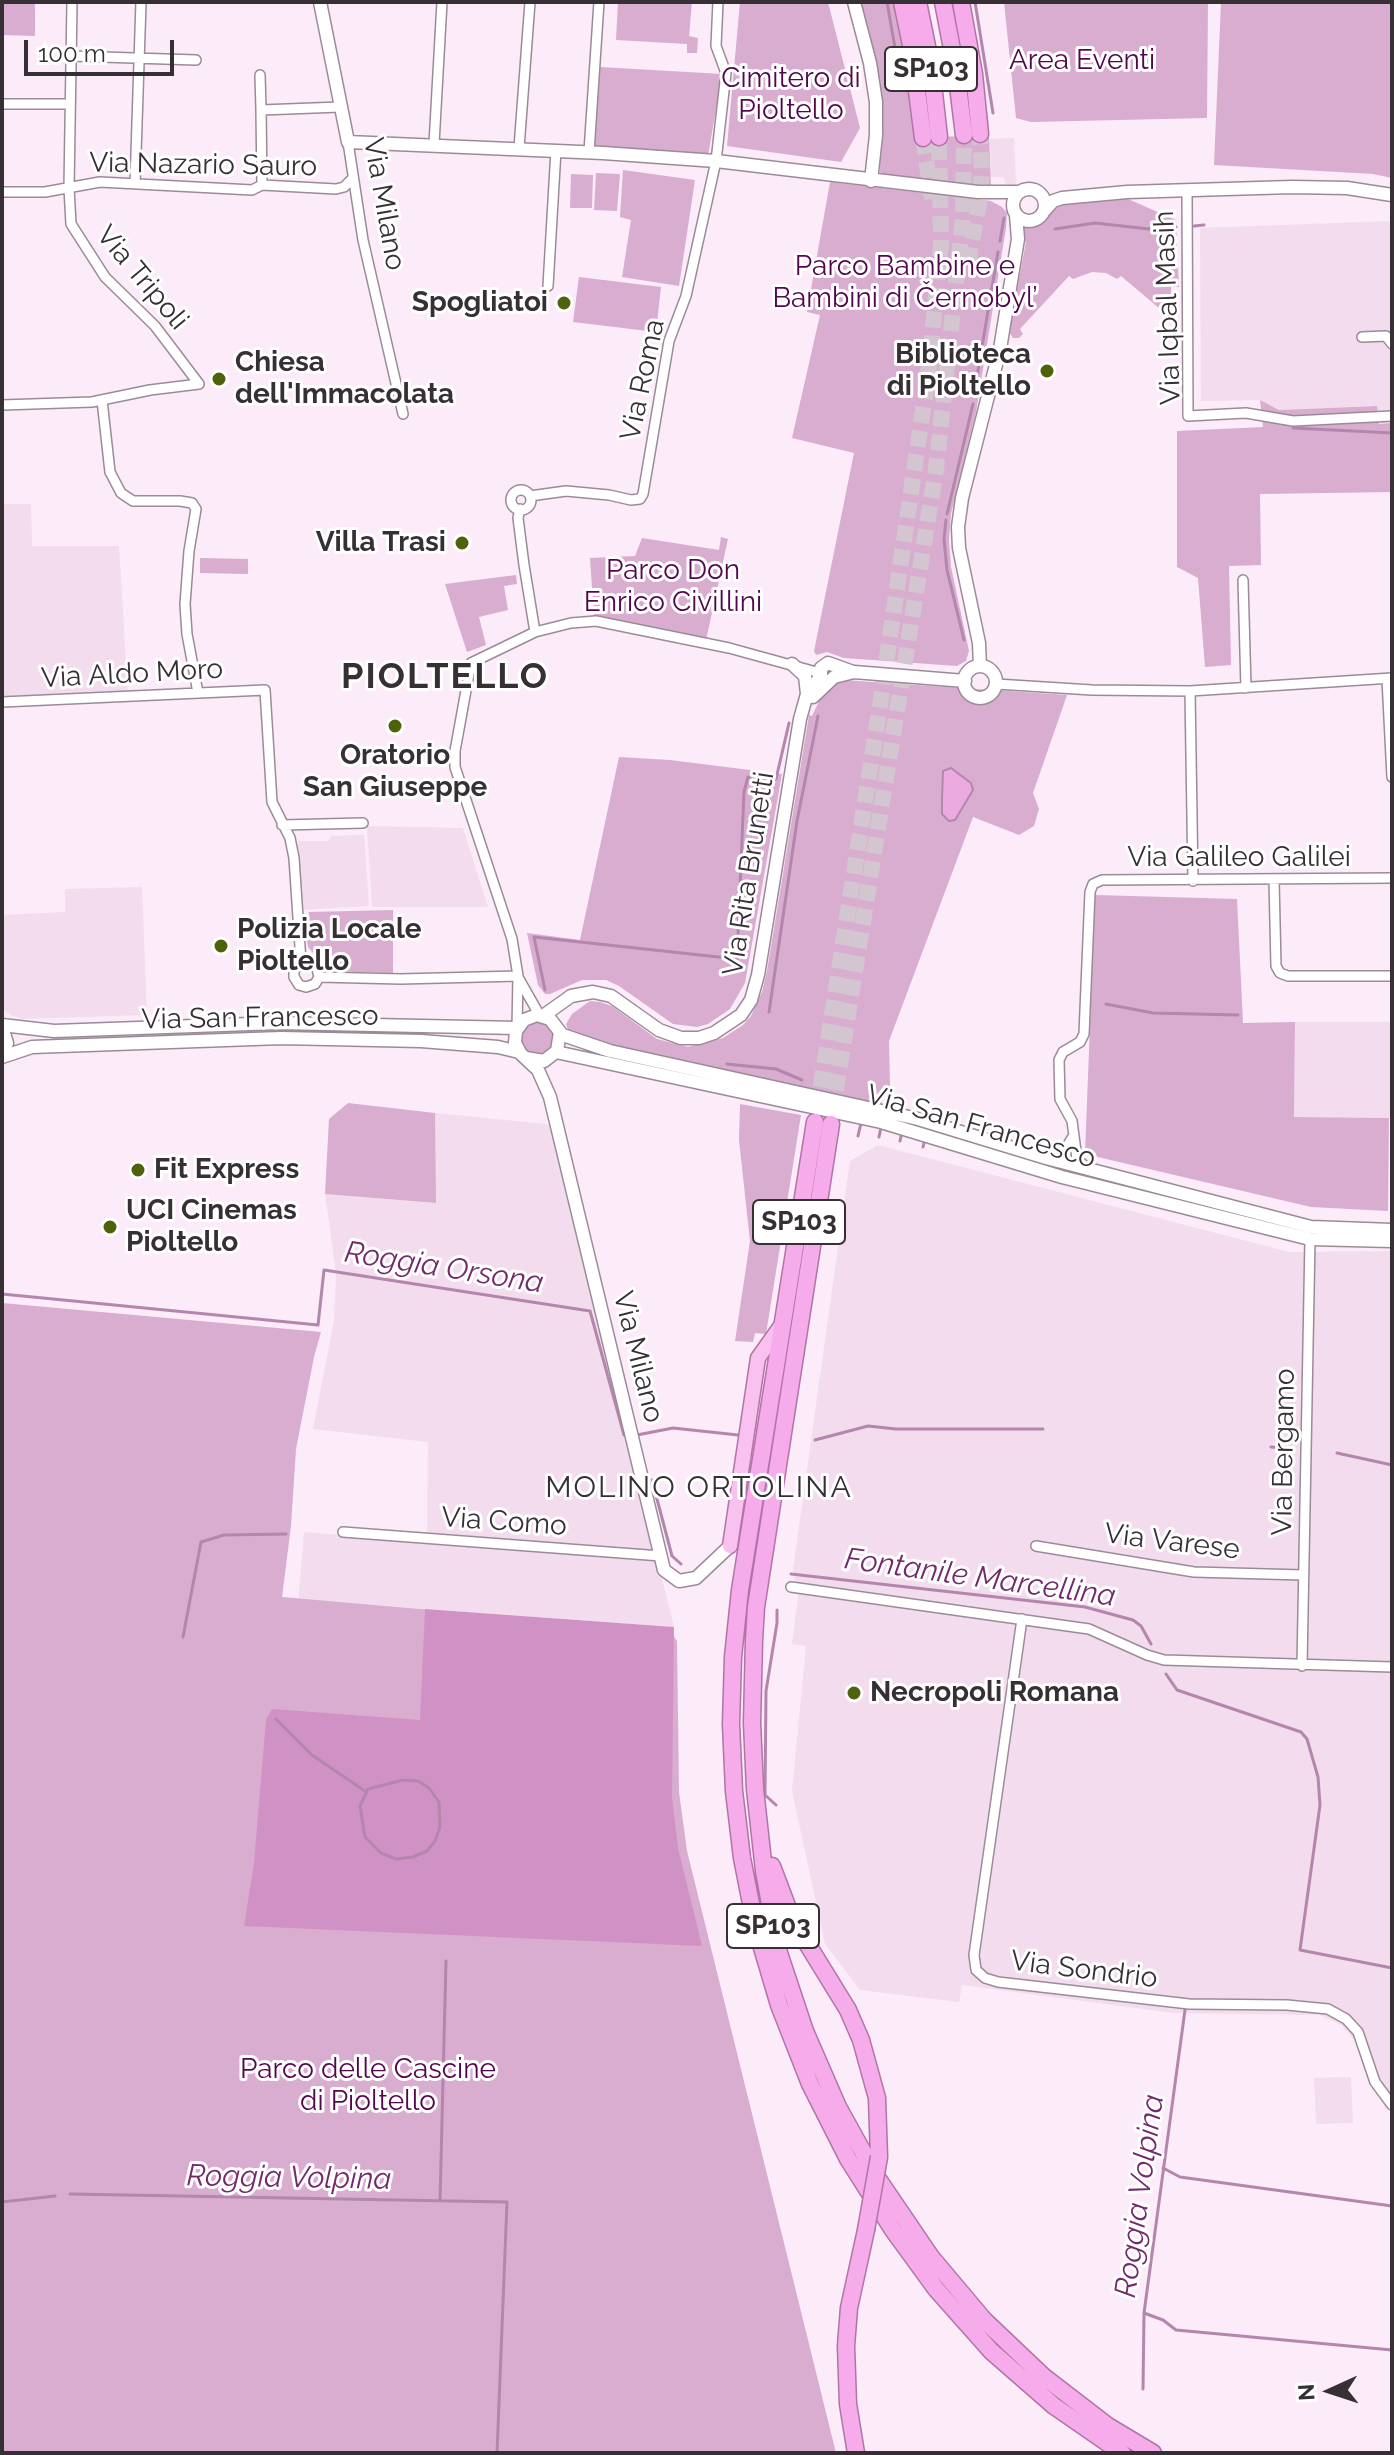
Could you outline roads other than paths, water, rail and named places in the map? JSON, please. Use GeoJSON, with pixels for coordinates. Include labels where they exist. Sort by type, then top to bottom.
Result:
{"type":"FeatureCollection","features":[{"type":"Feature","properties":{"kind":"highway","name":"SP103"},"geometry":{"type":"LineString","coordinates":[[902,2],[931,138],[931,66],[918,2]]}},
{"type":"Feature","properties":{"kind":"highway","name":"SP103"},"geometry":{"type":"LineString","coordinates":[[943,2],[972,135],[974,74],[961,2]]}},
{"type":"Feature","properties":{"kind":"highway","name":"SP103"},"geometry":{"type":"LineString","coordinates":[[1122,2453],[1076,2423],[1012,2370],[953,2310],[865,2188],[828,2122],[793,2045],[768,1973],[750,1900],[733,1775],[731,1690],[740,1590],[783,1323],[823,1123],[809,1263],[756,1607],[752,1723],[755,1797],[766,1888],[779,1953],[824,2077],[853,2137],[892,2200],[948,2279],[984,2320],[1043,2376],[1108,2426],[1153,2453]]}},
{"type":"Feature","properties":{"kind":"highway","name":"SP103"},"geometry":{"type":"LineString","coordinates":[[791,1375],[762,1635],[760,1753],[765,1830],[773,1871],[787,1910],[848,2010],[861,2040],[877,2098],[879,2157],[849,2308],[846,2346],[848,2404],[856,2453]]}},
{"type":"Feature","properties":{"kind":"main road"},"geometry":{"type":"LineString","coordinates":[[730,1546],[758,1358],[783,1323]]}},
{"type":"Feature","properties":{"kind":"street","name":"Via Tripoli"},"geometry":{"type":"LineString","coordinates":[[72,2],[69,215],[76,236],[105,277],[155,326],[199,384],[102,400]]}},
{"type":"Feature","properties":{"kind":"street"},"geometry":{"type":"LineString","coordinates":[[135,184],[141,2]]}},
{"type":"Feature","properties":{"kind":"street","name":"Via Milano"},"geometry":{"type":"LineString","coordinates":[[320,2],[377,298],[403,414]]}},
{"type":"Feature","properties":{"kind":"street"},"geometry":{"type":"LineString","coordinates":[[434,144],[442,2]]}},
{"type":"Feature","properties":{"kind":"street"},"geometry":{"type":"LineString","coordinates":[[519,148],[530,2]]}},
{"type":"Feature","properties":{"kind":"street"},"geometry":{"type":"LineString","coordinates":[[589,152],[599,2]]}},
{"type":"Feature","properties":{"kind":"street"},"geometry":{"type":"LineString","coordinates":[[716,161],[726,75],[716,48],[718,2]]}},
{"type":"Feature","properties":{"kind":"street"},"geometry":{"type":"LineString","coordinates":[[854,2],[870,63],[876,102],[877,127],[871,181]]}},
{"type":"Feature","properties":{"kind":"street"},"geometry":{"type":"LineString","coordinates":[[71,56],[196,60]]}},
{"type":"Feature","properties":{"kind":"street"},"geometry":{"type":"LineString","coordinates":[[260,75],[262,185]]}},
{"type":"Feature","properties":{"kind":"street"},"geometry":{"type":"LineString","coordinates":[[2,104],[70,104]]}},
{"type":"Feature","properties":{"kind":"street"},"geometry":{"type":"LineString","coordinates":[[261,110],[340,107]]}},
{"type":"Feature","properties":{"kind":"street"},"geometry":{"type":"LineString","coordinates":[[348,142],[519,148],[716,161],[978,192],[1019,192],[1027,189],[1078,195],[1347,188],[1392,195]]}},
{"type":"Feature","properties":{"kind":"street"},"geometry":{"type":"LineString","coordinates":[[548,286],[556,150]]}},
{"type":"Feature","properties":{"kind":"street","name":"Via Roma"},"geometry":{"type":"LineString","coordinates":[[530,496],[566,491],[631,500],[640,499],[643,494],[669,341],[686,296],[716,161]]}},
{"type":"Feature","properties":{"kind":"street","name":"Via Nazario Sauro"},"geometry":{"type":"LineString","coordinates":[[2,192],[45,192],[100,182],[252,190],[262,185],[336,189],[344,187],[353,178]]}},
{"type":"Feature","properties":{"kind":"street"},"geometry":{"type":"LineString","coordinates":[[1035,190],[1044,198],[1045,210]]}},
{"type":"Feature","properties":{"kind":"street","name":"Via Iqbal Masih"},"geometry":{"type":"LineString","coordinates":[[1187,191],[1188,416],[1242,413],[1293,421],[1392,416]]}},
{"type":"Feature","properties":{"kind":"street"},"geometry":{"type":"LineString","coordinates":[[978,192],[999,199],[1022,220],[1032,222]]}},
{"type":"Feature","properties":{"kind":"street"},"geometry":{"type":"LineString","coordinates":[[1018,239],[1013,202],[1019,192]]}},
{"type":"Feature","properties":{"kind":"street"},"geometry":{"type":"LineString","coordinates":[[980,666],[979,643],[959,548],[962,498],[1000,349],[1018,239],[1023,227],[1039,218],[1053,201],[1078,195]]}},
{"type":"Feature","properties":{"kind":"street"},"geometry":{"type":"LineString","coordinates":[[1362,337],[1386,336],[1392,344]]}},
{"type":"Feature","properties":{"kind":"street"},"geometry":{"type":"LineString","coordinates":[[2,405],[102,400],[110,472],[121,493],[138,502],[192,503],[197,516],[190,545],[185,604],[198,693]]}},
{"type":"Feature","properties":{"kind":"street"},"geometry":{"type":"LineString","coordinates":[[523,490],[530,496],[529,505],[520,509],[513,505],[512,494],[523,490]]}},
{"type":"Feature","properties":{"kind":"street"},"geometry":{"type":"LineString","coordinates":[[520,509],[518,518],[535,632]]}},
{"type":"Feature","properties":{"kind":"street"},"geometry":{"type":"LineString","coordinates":[[1243,580],[1246,688]]}},
{"type":"Feature","properties":{"kind":"street"},"geometry":{"type":"LineString","coordinates":[[585,992],[565,1006],[559,1030],[560,1043],[554,1054],[539,1061],[523,1055],[515,1041],[518,976],[512,939],[455,767],[455,751],[471,663],[535,632],[571,623],[596,621],[714,644],[827,673],[857,672],[965,681]]}},
{"type":"Feature","properties":{"kind":"street"},"geometry":{"type":"LineString","coordinates":[[791,664],[805,676],[806,700]]}},
{"type":"Feature","properties":{"kind":"street"},"geometry":{"type":"LineString","coordinates":[[980,666],[992,672],[996,684],[991,694],[976,698],[968,691],[965,681],[968,673],[980,666]]}},
{"type":"Feature","properties":{"kind":"street","name":"Via Rita Brunetti"},"geometry":{"type":"LineString","coordinates":[[585,992],[611,996],[661,1032],[684,1039],[717,1032],[743,1013],[752,997],[758,975],[795,746],[806,700],[827,673]]}},
{"type":"Feature","properties":{"kind":"street"},"geometry":{"type":"LineString","coordinates":[[996,684],[1092,690],[1190,691],[1390,678],[1392,777]]}},
{"type":"Feature","properties":{"kind":"street","name":"Via Aldo Moro"},"geometry":{"type":"LineString","coordinates":[[2,702],[265,690],[271,797],[282,825]]}},
{"type":"Feature","properties":{"kind":"street"},"geometry":{"type":"LineString","coordinates":[[1190,691],[1193,881]]}},
{"type":"Feature","properties":{"kind":"street"},"geometry":{"type":"LineString","coordinates":[[363,823],[282,825],[291,842],[294,858],[301,962],[294,973],[299,985],[311,986],[319,977],[401,979],[518,976]]}},
{"type":"Feature","properties":{"kind":"street","name":"Via Galileo Galilei"},"geometry":{"type":"LineString","coordinates":[[1073,1135],[1072,1121],[1060,1099],[1059,1060],[1063,1052],[1080,1042],[1084,1034],[1090,892],[1097,881],[1392,878]]}},
{"type":"Feature","properties":{"kind":"street"},"geometry":{"type":"LineString","coordinates":[[1274,880],[1276,966],[1280,973],[1288,976],[1392,976]]}},
{"type":"Feature","properties":{"kind":"street"},"geometry":{"type":"LineString","coordinates":[[301,962],[316,965],[319,977]]}},
{"type":"Feature","properties":{"kind":"street"},"geometry":{"type":"LineString","coordinates":[[518,976],[541,1016],[550,1019],[559,1030]]}},
{"type":"Feature","properties":{"kind":"street"},"geometry":{"type":"LineString","coordinates":[[517,1028],[526,1019],[541,1016],[571,996],[585,992]]}},
{"type":"Feature","properties":{"kind":"street","name":"Via San Francesco"},"geometry":{"type":"LineString","coordinates":[[2,1026],[43,1031],[278,1023],[517,1028]]}},
{"type":"Feature","properties":{"kind":"street"},"geometry":{"type":"LineString","coordinates":[[2,1026],[7,1043],[2,1056]]}},
{"type":"Feature","properties":{"kind":"street","name":"Via San Francesco"},"geometry":{"type":"LineString","coordinates":[[559,1030],[610,1051],[918,1119],[1046,1158],[1311,1227],[1392,1230]]}},
{"type":"Feature","properties":{"kind":"street","name":"Via San Francesco"},"geometry":{"type":"LineString","coordinates":[[2,1056],[32,1047],[281,1038],[421,1041],[498,1047],[523,1055]]}},
{"type":"Feature","properties":{"kind":"street","name":"Via Milano"},"geometry":{"type":"LineString","coordinates":[[550,1097],[554,1054]]}},
{"type":"Feature","properties":{"kind":"street","name":"Via San Francesco"},"geometry":{"type":"LineString","coordinates":[[554,1054],[881,1122],[1062,1177],[1310,1239],[1392,1241]]}},
{"type":"Feature","properties":{"kind":"street","name":"Via Milano"},"geometry":{"type":"LineString","coordinates":[[523,1055],[538,1070],[550,1097],[664,1570],[675,1580],[684,1581],[700,1576],[730,1546]]}},
{"type":"Feature","properties":{"kind":"street"},"geometry":{"type":"LineString","coordinates":[[1046,1158],[1061,1157],[1073,1135]]}},
{"type":"Feature","properties":{"kind":"street"},"geometry":{"type":"LineString","coordinates":[[1073,1135],[1077,1159],[1089,1169]]}},
{"type":"Feature","properties":{"kind":"street","name":"Via Bergamo"},"geometry":{"type":"LineString","coordinates":[[1302,1666],[1310,1239]]}},
{"type":"Feature","properties":{"kind":"street","name":"Via Como"},"geometry":{"type":"LineString","coordinates":[[343,1532],[661,1556]]}},
{"type":"Feature","properties":{"kind":"street","name":"Via Varese"},"geometry":{"type":"LineString","coordinates":[[1036,1546],[1194,1572],[1303,1575]]}},
{"type":"Feature","properties":{"kind":"street"},"geometry":{"type":"LineString","coordinates":[[791,1587],[1089,1629],[1164,1660],[1392,1667]]}},
{"type":"Feature","properties":{"kind":"street","name":"Via Sondrio"},"geometry":{"type":"LineString","coordinates":[[1022,1619],[974,1955],[974,1964],[979,1973],[998,1982],[1189,2004],[1287,2005],[1328,2009],[1343,2017],[1358,2032],[1375,2082],[1392,2105]]}},
{"type":"Feature","properties":{"kind":"waterway"},"geometry":{"type":"LineString","coordinates":[[887,2],[901,82]]}},
{"type":"Feature","properties":{"kind":"waterway"},"geometry":{"type":"LineString","coordinates":[[975,2],[993,113]]}},
{"type":"Feature","properties":{"kind":"waterway"},"geometry":{"type":"LineString","coordinates":[[1000,241],[1004,218]]}},
{"type":"Feature","properties":{"kind":"waterway"},"geometry":{"type":"LineString","coordinates":[[1055,229],[1095,223],[1149,229],[1176,227]]}},
{"type":"Feature","properties":{"kind":"waterway"},"geometry":{"type":"LineString","coordinates":[[1194,226],[1204,225]]}},
{"type":"Feature","properties":{"kind":"waterway"},"geometry":{"type":"LineString","coordinates":[[974,394],[998,252]]}},
{"type":"Feature","properties":{"kind":"waterway"},"geometry":{"type":"LineString","coordinates":[[947,514],[973,404]]}},
{"type":"Feature","properties":{"kind":"waterway"},"geometry":{"type":"LineString","coordinates":[[1293,428],[1392,433]]}},
{"type":"Feature","properties":{"kind":"waterway"},"geometry":{"type":"LineString","coordinates":[[946,520],[947,570],[964,640]]}},
{"type":"Feature","properties":{"kind":"waterway"},"geometry":{"type":"LineString","coordinates":[[769,1012],[797,821],[818,716]]}},
{"type":"Feature","properties":{"kind":"waterway"},"geometry":{"type":"LineString","coordinates":[[545,990],[534,937],[737,959],[744,792],[748,777],[776,779],[789,723]]}},
{"type":"Feature","properties":{"kind":"waterway"},"geometry":{"type":"LineString","coordinates":[[1106,1004],[1153,1013],[1238,1015]]}},
{"type":"Feature","properties":{"kind":"waterway"},"geometry":{"type":"LineString","coordinates":[[727,1064],[776,1069],[802,1080]]}},
{"type":"Feature","properties":{"kind":"waterway"},"geometry":{"type":"LineString","coordinates":[[878,1107],[881,1100]]}},
{"type":"Feature","properties":{"kind":"waterway"},"geometry":{"type":"LineString","coordinates":[[858,1136],[861,1123]]}},
{"type":"Feature","properties":{"kind":"waterway"},"geometry":{"type":"LineString","coordinates":[[879,1137],[881,1127]]}},
{"type":"Feature","properties":{"kind":"waterway"},"geometry":{"type":"LineString","coordinates":[[900,1141],[902,1132]]}},
{"type":"Feature","properties":{"kind":"waterway"},"geometry":{"type":"LineString","coordinates":[[923,1147],[925,1139]]}},
{"type":"Feature","properties":{"kind":"waterway","name":"Roggia Orsona"},"geometry":{"type":"LineString","coordinates":[[2,1294],[318,1325],[324,1270],[590,1311],[624,1435],[629,1435]]}},
{"type":"Feature","properties":{"kind":"waterway","name":"Roggia Orsona"},"geometry":{"type":"LineString","coordinates":[[815,1440],[868,1426],[896,1429],[1043,1429]]}},
{"type":"Feature","properties":{"kind":"waterway","name":"Roggia Orsona"},"geometry":{"type":"LineString","coordinates":[[637,1435],[673,1428],[738,1435]]}},
{"type":"Feature","properties":{"kind":"waterway","name":"Roggia Orsona"},"geometry":{"type":"LineString","coordinates":[[1271,1447],[1291,1449]]}},
{"type":"Feature","properties":{"kind":"waterway","name":"Roggia Orsona"},"geometry":{"type":"LineString","coordinates":[[1337,1453],[1392,1465]]}},
{"type":"Feature","properties":{"kind":"waterway","name":"Fontanile Marcellina"},"geometry":{"type":"LineString","coordinates":[[652,1480],[672,1556],[681,1564]]}},
{"type":"Feature","properties":{"kind":"waterway","name":"Fontanile Marcellina"},"geometry":{"type":"LineString","coordinates":[[183,1637],[201,1542],[224,1535],[286,1534]]}},
{"type":"Feature","properties":{"kind":"waterway","name":"Fontanile Marcellina"},"geometry":{"type":"LineString","coordinates":[[791,1574],[1085,1607],[1133,1620],[1141,1626],[1151,1644]]}},
{"type":"Feature","properties":{"kind":"waterway"},"geometry":{"type":"LineString","coordinates":[[776,1805],[765,1795],[766,1691],[777,1610]]}},
{"type":"Feature","properties":{"kind":"waterway","name":"Fontanile Marcellina"},"geometry":{"type":"LineString","coordinates":[[1166,1674],[1177,1690],[1301,1732],[1307,1739],[1318,1777],[1320,1805],[1300,1950],[1392,1968]]}},
{"type":"Feature","properties":{"kind":"waterway"},"geometry":{"type":"LineString","coordinates":[[276,1719],[312,1755],[365,1791]]}},
{"type":"Feature","properties":{"kind":"waterway"},"geometry":{"type":"LineString","coordinates":[[403,1780],[418,1781],[429,1788],[439,1802],[440,1827],[427,1851],[396,1859],[381,1853],[365,1837],[360,1806],[368,1789],[403,1780]]}},
{"type":"Feature","properties":{"kind":"waterway"},"geometry":{"type":"LineString","coordinates":[[440,2201],[446,1961]]}},
{"type":"Feature","properties":{"kind":"waterway","name":"Roggia Volpina"},"geometry":{"type":"LineString","coordinates":[[1143,2389],[1144,2313],[1185,2010]]}},
{"type":"Feature","properties":{"kind":"waterway"},"geometry":{"type":"LineString","coordinates":[[1163,2168],[1180,2177],[1392,2206]]}},
{"type":"Feature","properties":{"kind":"waterway","name":"Roggia Volpina"},"geometry":{"type":"LineString","coordinates":[[70,2194],[507,2202],[497,2453]]}},
{"type":"Feature","properties":{"kind":"waterway","name":"Roggia Volpina"},"geometry":{"type":"LineString","coordinates":[[2,2202],[55,2196]]}},
{"type":"Feature","properties":{"kind":"waterway"},"geometry":{"type":"LineString","coordinates":[[1144,2313],[1163,2320],[1176,2330],[1392,2350]]}},
{"type":"Feature","properties":{"kind":"tunnel"},"geometry":{"type":"LineString","coordinates":[[968,263],[980,199],[980,134]]}},
{"type":"Feature","properties":{"kind":"tunnel"},"geometry":{"type":"LineString","coordinates":[[832,1114],[936,469],[963,218],[964,135]]}},
{"type":"Feature","properties":{"kind":"tunnel"},"geometry":{"type":"LineString","coordinates":[[817,1111],[928,375],[941,246],[939,137]]}},
{"type":"Feature","properties":{"kind":"tunnel"},"geometry":{"type":"LineString","coordinates":[[923,138],[932,199]]}},
{"type":"Feature","properties":{"kind":"place","name":"Spogliatoi"},"geometry":{"type":"Point","coordinates":[564,303]}},
{"type":"Feature","properties":{"kind":"place","name":"Biblioteca di Pioltello"},"geometry":{"type":"Point","coordinates":[1047,371]}},
{"type":"Feature","properties":{"kind":"place","name":"Chiesa dell'Immacolata"},"geometry":{"type":"Point","coordinates":[219,379]}},
{"type":"Feature","properties":{"kind":"place","name":"Villa Trasi"},"geometry":{"type":"Point","coordinates":[462,543]}},
{"type":"Feature","properties":{"kind":"place","name":"Oratorio San Giuseppe"},"geometry":{"type":"Point","coordinates":[395,726]}},
{"type":"Feature","properties":{"kind":"place","name":"Polizia Locale Pioltello"},"geometry":{"type":"Point","coordinates":[221,946]}},
{"type":"Feature","properties":{"kind":"place","name":"Fit Express"},"geometry":{"type":"Point","coordinates":[138,1170]}},
{"type":"Feature","properties":{"kind":"place","name":"UCI Cinemas Pioltello"},"geometry":{"type":"Point","coordinates":[110,1227]}},
{"type":"Feature","properties":{"kind":"place","name":"Necropoli Romana"},"geometry":{"type":"Point","coordinates":[854,1693]}},
{"type":"Feature","properties":{"kind":"district","name":"PIOLTELLO"},"geometry":{"type":"Point","coordinates":[445,677]}},
{"type":"Feature","properties":{"kind":"district","name":"MOLINO ORTOLINA"},"geometry":{"type":"Point","coordinates":[699,1488]}},
{"type":"Feature","properties":{"kind":"park label","name":"Area Eventi"},"geometry":{"type":"Point","coordinates":[1082,61]}},
{"type":"Feature","properties":{"kind":"park label","name":"Cimitero di Pioltello"},"geometry":{"type":"Point","coordinates":[791,95]}},
{"type":"Feature","properties":{"kind":"park label","name":"Parco Bambine e Bambini di Černobyl’"},"geometry":{"type":"Point","coordinates":[905,283]}},
{"type":"Feature","properties":{"kind":"park label","name":"Parco Don Enrico Civillini"},"geometry":{"type":"Point","coordinates":[673,587]}},
{"type":"Feature","properties":{"kind":"park label","name":"Parco delle Cascine di Pioltello"},"geometry":{"type":"Point","coordinates":[368,2086]}}]}
